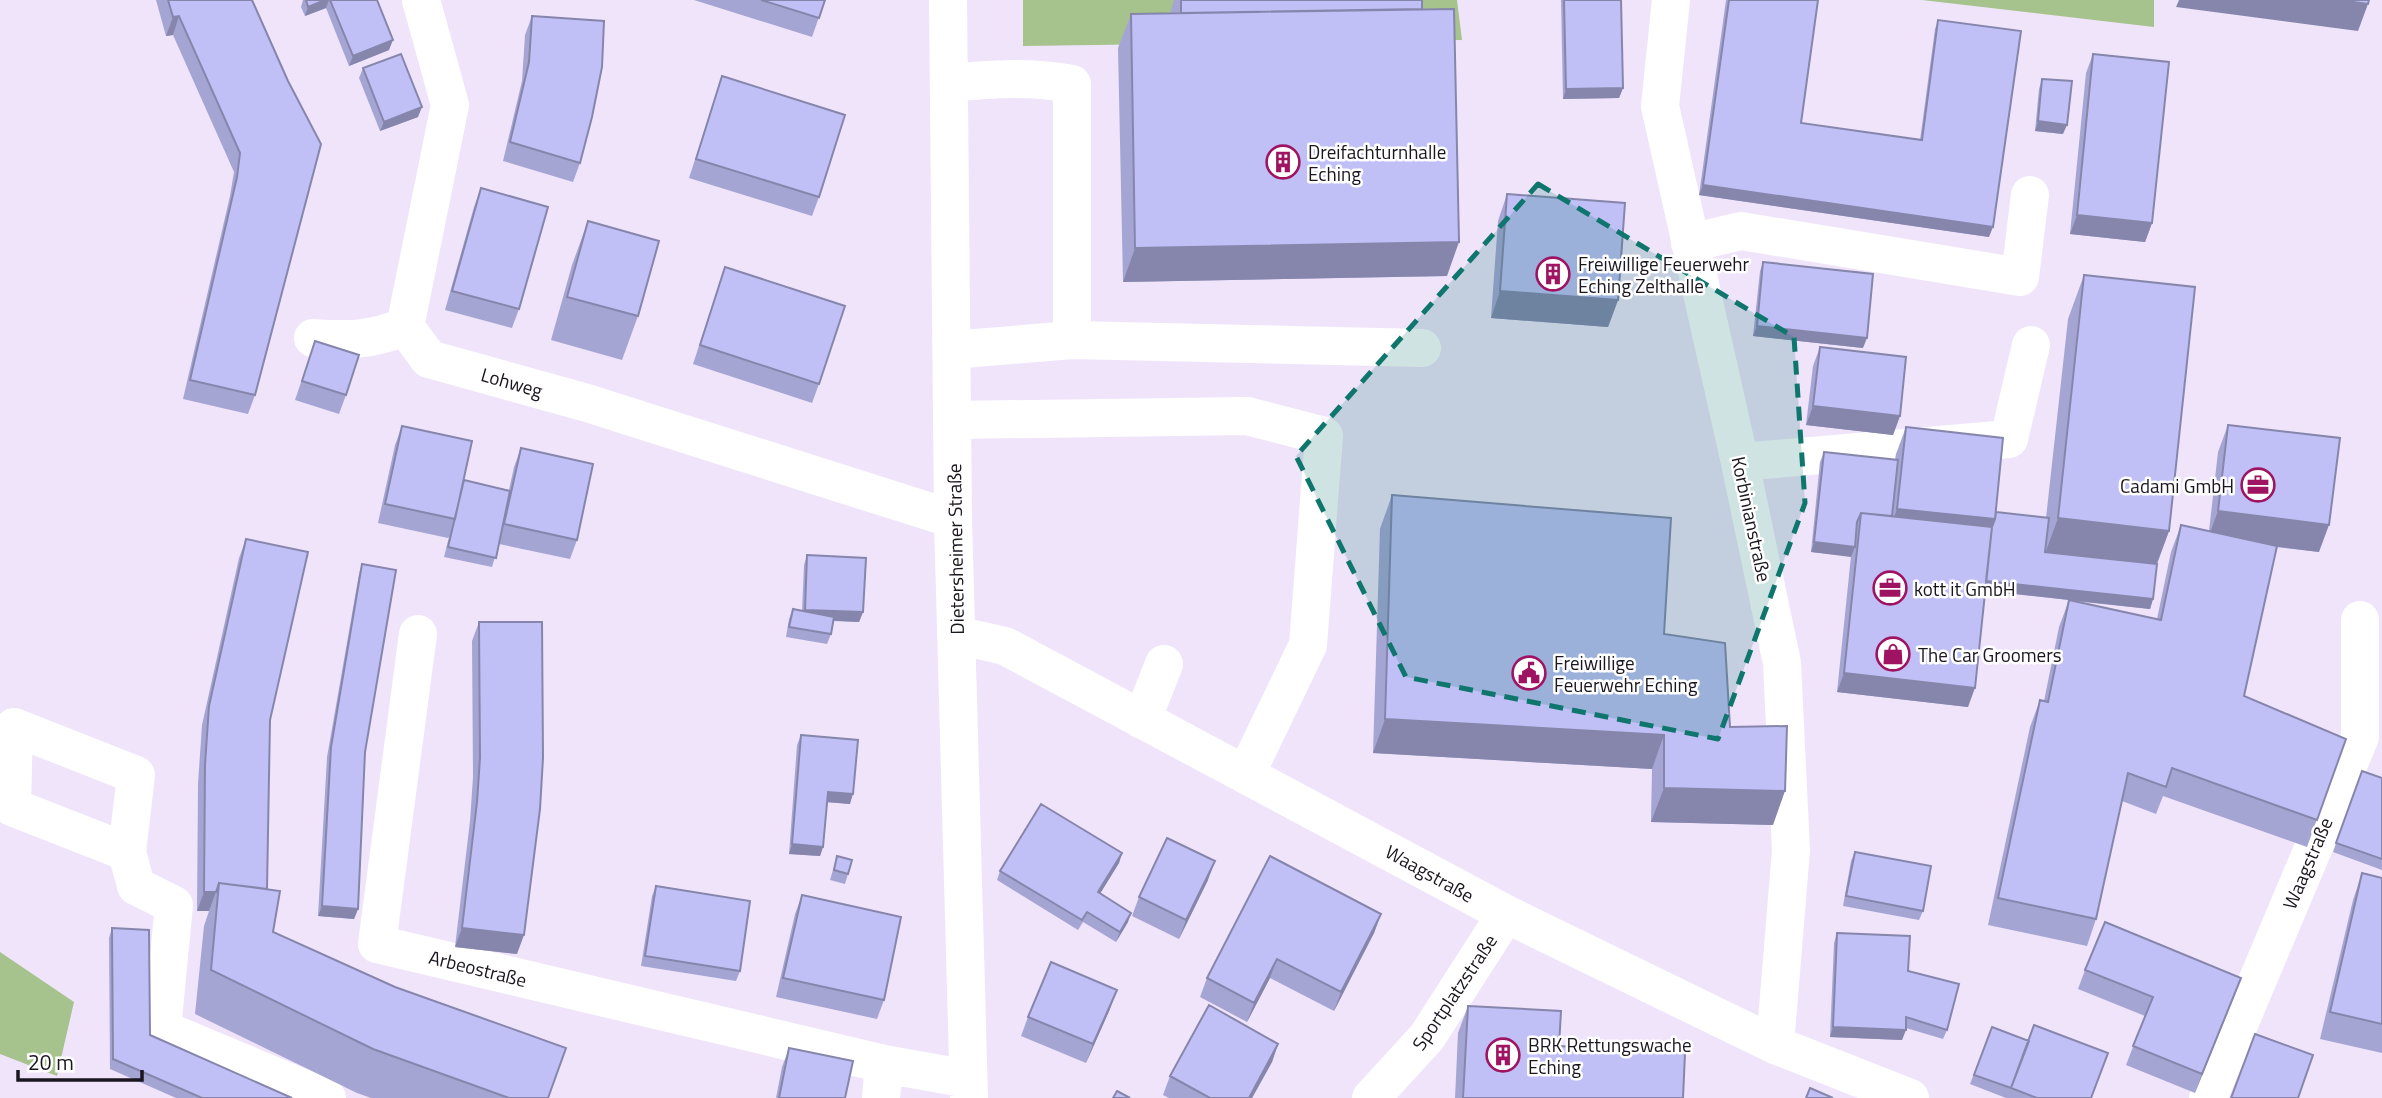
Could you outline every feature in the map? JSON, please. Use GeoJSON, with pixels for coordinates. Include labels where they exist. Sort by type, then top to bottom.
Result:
{"type":"FeatureCollection","features":[{"type":"Feature","properties":{"kind":"street"},"geometry":{"type":"LineString","coordinates":[[313,338],[358,340],[379,337],[405,327],[450,105],[421,0]]}},
{"type":"Feature","properties":{"kind":"street","name":"Dietersheimer Straße"},"geometry":{"type":"LineString","coordinates":[[948,0],[953,519],[969,1088]]}},
{"type":"Feature","properties":{"kind":"street","name":"Korbinianstraße"},"geometry":{"type":"LineString","coordinates":[[1671,0],[1660,106],[1740,461],[1782,663],[1791,850],[1775,1045]]}},
{"type":"Feature","properties":{"kind":"street"},"geometry":{"type":"LineString","coordinates":[[949,83],[1012,77],[1043,78],[1072,84],[1072,340]]}},
{"type":"Feature","properties":{"kind":"street"},"geometry":{"type":"LineString","coordinates":[[1690,243],[1741,231],[2020,276],[2031,195]]}},
{"type":"Feature","properties":{"kind":"street","name":"Lohweg"},"geometry":{"type":"LineString","coordinates":[[405,327],[429,359],[587,403],[953,519]]}},
{"type":"Feature","properties":{"kind":"street"},"geometry":{"type":"LineString","coordinates":[[952,350],[1072,340],[1422,348]]}},
{"type":"Feature","properties":{"kind":"street"},"geometry":{"type":"LineString","coordinates":[[1740,461],[2009,439],[2031,345]]}},
{"type":"Feature","properties":{"kind":"street"},"geometry":{"type":"LineString","coordinates":[[953,420],[1247,416],[1324,436],[1308,645],[1246,774]]}},
{"type":"Feature","properties":{"kind":"street","name":"Waagstraße"},"geometry":{"type":"LineString","coordinates":[[2208,1098],[2360,737],[2360,620]]}},
{"type":"Feature","properties":{"kind":"street","name":"Arbeostraße"},"geometry":{"type":"LineString","coordinates":[[418,634],[377,944],[882,1081],[969,1088]]}},
{"type":"Feature","properties":{"kind":"street","name":"Waagstraße"},"geometry":{"type":"LineString","coordinates":[[956,635],[1005,646],[1506,914],[1775,1045],[1910,1098]]}},
{"type":"Feature","properties":{"kind":"street"},"geometry":{"type":"LineString","coordinates":[[1142,720],[1164,664]]}},
{"type":"Feature","properties":{"kind":"street"},"geometry":{"type":"LineString","coordinates":[[127,852],[136,886],[174,905],[162,1029],[327,1098]]}},
{"type":"Feature","properties":{"kind":"street","name":"Sportplatzstraße"},"geometry":{"type":"LineString","coordinates":[[1371,1098],[1427,1037],[1506,914]]}},
{"type":"Feature","properties":{"kind":"highlighted area"},"geometry":{"type":"Polygon","coordinates":[[[1538,184],[1794,337],[1805,503],[1718,739],[1406,677],[1296,456],[1538,184]]]}},
{"type":"Feature","properties":{"kind":"green space"},"geometry":{"type":"Polygon","coordinates":[[[1023,0],[1457,0],[1462,40],[1023,46],[1023,0]]]}},
{"type":"Feature","properties":{"kind":"green space"},"geometry":{"type":"Polygon","coordinates":[[[1922,0],[2154,0],[2154,27],[1922,0]]]}},
{"type":"Feature","properties":{"kind":"green space"},"geometry":{"type":"Polygon","coordinates":[[[0,952],[74,1002],[57,1076],[0,1054],[0,952]]]}},
{"type":"Feature","properties":{"kind":"building"},"geometry":{"type":"Polygon","coordinates":[[[168,0],[252,0],[288,81],[321,144],[255,395],[190,380],[237,177],[240,153],[179,16],[173,17],[168,0]]]}},
{"type":"Feature","properties":{"kind":"building"},"geometry":{"type":"Polygon","coordinates":[[[306,0],[325,0],[308,7],[306,0]]]}},
{"type":"Feature","properties":{"kind":"building"},"geometry":{"type":"Polygon","coordinates":[[[330,0],[377,0],[393,40],[353,56],[330,0]]]}},
{"type":"Feature","properties":{"kind":"building"},"geometry":{"type":"Polygon","coordinates":[[[761,0],[825,0],[819,18],[761,0]]]}},
{"type":"Feature","properties":{"kind":"building"},"geometry":{"type":"Polygon","coordinates":[[[1181,0],[1422,0],[1422,9],[1181,13],[1181,0]]]}},
{"type":"Feature","properties":{"kind":"building"},"geometry":{"type":"Polygon","coordinates":[[[1564,0],[1621,0],[1623,88],[1566,89],[1564,0]]]}},
{"type":"Feature","properties":{"kind":"building"},"geometry":{"type":"Polygon","coordinates":[[[1729,0],[1818,0],[1801,123],[1922,140],[1938,20],[2021,31],[1993,227],[1703,185],[1729,0]]]}},
{"type":"Feature","properties":{"kind":"building"},"geometry":{"type":"Polygon","coordinates":[[[2339,0],[2369,0],[2368,4],[2339,0]]]}},
{"type":"Feature","properties":{"kind":"building","name":"Dreifachturnhalle Eching"},"geometry":{"type":"Polygon","coordinates":[[[1454,9],[1459,242],[1135,248],[1131,14],[1454,9]]]}},
{"type":"Feature","properties":{"kind":"building"},"geometry":{"type":"Polygon","coordinates":[[[532,16],[604,21],[602,67],[580,163],[510,142],[529,62],[532,16]]]}},
{"type":"Feature","properties":{"kind":"building"},"geometry":{"type":"Polygon","coordinates":[[[401,54],[422,107],[384,122],[363,68],[401,54]]]}},
{"type":"Feature","properties":{"kind":"building"},"geometry":{"type":"Polygon","coordinates":[[[2093,54],[2169,62],[2152,223],[2077,215],[2093,54]]]}},
{"type":"Feature","properties":{"kind":"building"},"geometry":{"type":"Polygon","coordinates":[[[722,76],[845,115],[819,197],[696,159],[722,76]]]}},
{"type":"Feature","properties":{"kind":"building"},"geometry":{"type":"Polygon","coordinates":[[[2042,79],[2072,81],[2067,125],[2038,121],[2042,79]]]}},
{"type":"Feature","properties":{"kind":"building"},"geometry":{"type":"Polygon","coordinates":[[[481,188],[548,207],[519,309],[452,291],[481,188]]]}},
{"type":"Feature","properties":{"kind":"building","name":"Freiwillige Feuerwehr Eching Zelthalle"},"geometry":{"type":"Polygon","coordinates":[[[1507,194],[1625,203],[1618,300],[1500,291],[1507,194]]]}},
{"type":"Feature","properties":{"kind":"building"},"geometry":{"type":"Polygon","coordinates":[[[588,221],[659,241],[638,316],[567,297],[588,221]]]}},
{"type":"Feature","properties":{"kind":"building"},"geometry":{"type":"Polygon","coordinates":[[[1763,262],[1873,274],[1867,338],[1757,326],[1763,262]]]}},
{"type":"Feature","properties":{"kind":"building"},"geometry":{"type":"Polygon","coordinates":[[[725,267],[845,306],[819,384],[700,345],[725,267]]]}},
{"type":"Feature","properties":{"kind":"building"},"geometry":{"type":"Polygon","coordinates":[[[2084,275],[2195,287],[2169,531],[2058,518],[2084,275]]]}},
{"type":"Feature","properties":{"kind":"building"},"geometry":{"type":"Polygon","coordinates":[[[315,341],[359,355],[346,395],[302,381],[315,341]]]}},
{"type":"Feature","properties":{"kind":"building"},"geometry":{"type":"Polygon","coordinates":[[[1820,347],[1906,357],[1900,416],[1813,406],[1820,347]]]}},
{"type":"Feature","properties":{"kind":"building"},"geometry":{"type":"Polygon","coordinates":[[[2228,425],[2340,438],[2329,525],[2218,511],[2228,425]]]}},
{"type":"Feature","properties":{"kind":"building"},"geometry":{"type":"Polygon","coordinates":[[[402,426],[472,441],[455,519],[385,504],[402,426]]]}},
{"type":"Feature","properties":{"kind":"building"},"geometry":{"type":"Polygon","coordinates":[[[1906,427],[2003,438],[1995,519],[1897,509],[1906,427]]]}},
{"type":"Feature","properties":{"kind":"building"},"geometry":{"type":"Polygon","coordinates":[[[521,448],[593,464],[577,540],[504,524],[521,448]]]}},
{"type":"Feature","properties":{"kind":"building"},"geometry":{"type":"Polygon","coordinates":[[[1824,452],[1898,460],[1892,516],[1861,513],[1857,522],[1855,547],[1814,542],[1824,452]]]}},
{"type":"Feature","properties":{"kind":"building"},"geometry":{"type":"Polygon","coordinates":[[[464,480],[510,491],[496,558],[448,547],[464,480]]]}},
{"type":"Feature","properties":{"kind":"building","name":"Freiwillige Feuerwehr Eching"},"geometry":{"type":"Polygon","coordinates":[[[1392,495],[1671,518],[1664,634],[1725,643],[1730,727],[1787,726],[1785,791],[1664,788],[1664,735],[1385,719],[1392,495]]]}},
{"type":"Feature","properties":{"kind":"building"},"geometry":{"type":"Polygon","coordinates":[[[1996,512],[2049,518],[2045,552],[2157,564],[2153,599],[1986,581],[1996,512]]]}},
{"type":"Feature","properties":{"kind":"building"},"geometry":{"type":"Polygon","coordinates":[[[1861,513],[1992,527],[1975,688],[1844,673],[1861,513]]]}},
{"type":"Feature","properties":{"kind":"building"},"geometry":{"type":"Polygon","coordinates":[[[2181,525],[2277,546],[2244,696],[2346,739],[2317,820],[2172,768],[2166,787],[2128,773],[2096,919],[1998,898],[2040,700],[2048,702],[2069,600],[2161,620],[2181,525]]]}},
{"type":"Feature","properties":{"kind":"building"},"geometry":{"type":"Polygon","coordinates":[[[246,539],[308,552],[270,720],[267,889],[219,883],[216,892],[204,892],[205,765],[209,706],[246,539]]]}},
{"type":"Feature","properties":{"kind":"building"},"geometry":{"type":"Polygon","coordinates":[[[807,555],[866,558],[863,612],[805,610],[807,555]]]}},
{"type":"Feature","properties":{"kind":"building"},"geometry":{"type":"Polygon","coordinates":[[[362,564],[396,570],[365,752],[358,909],[322,906],[331,747],[362,564]]]}},
{"type":"Feature","properties":{"kind":"building"},"geometry":{"type":"Polygon","coordinates":[[[793,609],[834,617],[831,634],[789,627],[793,609]]]}},
{"type":"Feature","properties":{"kind":"building"},"geometry":{"type":"Polygon","coordinates":[[[479,622],[542,622],[543,758],[540,809],[524,935],[462,928],[480,758],[479,622]]]}},
{"type":"Feature","properties":{"kind":"building"},"geometry":{"type":"Polygon","coordinates":[[[801,735],[858,740],[853,794],[828,792],[823,847],[792,844],[801,735]]]}},
{"type":"Feature","properties":{"kind":"building"},"geometry":{"type":"Polygon","coordinates":[[[2362,771],[2382,778],[2382,859],[2336,843],[2362,771]]]}},
{"type":"Feature","properties":{"kind":"building"},"geometry":{"type":"Polygon","coordinates":[[[1041,804],[1122,853],[1098,892],[1131,913],[1120,932],[1087,912],[1082,920],[1000,871],[1041,804]]]}},
{"type":"Feature","properties":{"kind":"building"},"geometry":{"type":"Polygon","coordinates":[[[1167,838],[1215,861],[1186,920],[1139,897],[1167,838]]]}},
{"type":"Feature","properties":{"kind":"building"},"geometry":{"type":"Polygon","coordinates":[[[1855,852],[1931,866],[1923,911],[1846,896],[1855,852]]]}},
{"type":"Feature","properties":{"kind":"building"},"geometry":{"type":"Polygon","coordinates":[[[837,856],[852,860],[848,874],[834,870],[837,856]]]}},
{"type":"Feature","properties":{"kind":"building"},"geometry":{"type":"Polygon","coordinates":[[[1270,856],[1381,914],[1341,992],[1277,959],[1254,1003],[1207,978],[1270,856]]]}},
{"type":"Feature","properties":{"kind":"building"},"geometry":{"type":"Polygon","coordinates":[[[2362,873],[2382,878],[2382,1024],[2330,1012],[2362,873]]]}},
{"type":"Feature","properties":{"kind":"building"},"geometry":{"type":"Polygon","coordinates":[[[219,883],[280,891],[273,932],[395,987],[566,1048],[548,1098],[509,1098],[373,1049],[211,970],[219,883]]]}},
{"type":"Feature","properties":{"kind":"building"},"geometry":{"type":"Polygon","coordinates":[[[656,886],[750,901],[740,971],[645,956],[656,886]]]}},
{"type":"Feature","properties":{"kind":"building"},"geometry":{"type":"Polygon","coordinates":[[[802,895],[901,917],[884,1000],[783,978],[802,895]]]}},
{"type":"Feature","properties":{"kind":"building"},"geometry":{"type":"Polygon","coordinates":[[[2105,922],[2241,978],[2202,1074],[2133,1046],[2153,997],[2085,970],[2105,922]]]}},
{"type":"Feature","properties":{"kind":"building"},"geometry":{"type":"Polygon","coordinates":[[[112,928],[149,930],[150,1035],[292,1098],[202,1098],[113,1059],[112,928]]]}},
{"type":"Feature","properties":{"kind":"building"},"geometry":{"type":"Polygon","coordinates":[[[1837,933],[1910,936],[1908,971],[1959,984],[1947,1030],[1906,1017],[1906,1030],[1833,1027],[1837,933]]]}},
{"type":"Feature","properties":{"kind":"building"},"geometry":{"type":"Polygon","coordinates":[[[1051,962],[1117,990],[1093,1044],[1028,1017],[1051,962]]]}},
{"type":"Feature","properties":{"kind":"building"},"geometry":{"type":"Polygon","coordinates":[[[1209,1005],[1278,1044],[1249,1098],[1210,1098],[1170,1076],[1209,1005]]]}},
{"type":"Feature","properties":{"kind":"building"},"geometry":{"type":"Polygon","coordinates":[[[1468,1006],[1561,1011],[1559,1046],[1685,1053],[1683,1098],[1463,1098],[1468,1006]]]}},
{"type":"Feature","properties":{"kind":"building"},"geometry":{"type":"Polygon","coordinates":[[[2034,1025],[2108,1053],[2091,1098],[2037,1098],[2011,1088],[2034,1025]]]}},
{"type":"Feature","properties":{"kind":"building"},"geometry":{"type":"Polygon","coordinates":[[[1992,1027],[2029,1041],[2011,1088],[1974,1075],[1992,1027]]]}},
{"type":"Feature","properties":{"kind":"building"},"geometry":{"type":"Polygon","coordinates":[[[2255,1034],[2313,1055],[2298,1098],[2231,1098],[2255,1034]]]}},
{"type":"Feature","properties":{"kind":"building"},"geometry":{"type":"Polygon","coordinates":[[[789,1048],[853,1061],[845,1098],[779,1098],[789,1048]]]}},
{"type":"Feature","properties":{"kind":"building"},"geometry":{"type":"Polygon","coordinates":[[[1810,1088],[1833,1098],[1806,1098],[1810,1088]]]}},
{"type":"Feature","properties":{"kind":"building"},"geometry":{"type":"Polygon","coordinates":[[[1117,1091],[1130,1098],[1113,1098],[1117,1091]]]}},
{"type":"Feature","properties":{"kind":"place","name":"Dreifachturnhalle Eching"},"geometry":{"type":"Point","coordinates":[1283,162]}},
{"type":"Feature","properties":{"kind":"place","name":"Freiwillige Feuerwehr Eching Zelthalle"},"geometry":{"type":"Point","coordinates":[1553,274]}},
{"type":"Feature","properties":{"kind":"place","name":"Cadami GmbH"},"geometry":{"type":"Point","coordinates":[2258,485]}},
{"type":"Feature","properties":{"kind":"place","name":"kott it GmbH"},"geometry":{"type":"Point","coordinates":[1890,588]}},
{"type":"Feature","properties":{"kind":"place","name":"The Car Groomers"},"geometry":{"type":"Point","coordinates":[1893,654]}},
{"type":"Feature","properties":{"kind":"place","name":"Freiwillige Feuerwehr Eching"},"geometry":{"type":"Point","coordinates":[1529,673]}},
{"type":"Feature","properties":{"kind":"place","name":"BRK Rettungswache Eching"},"geometry":{"type":"Point","coordinates":[1503,1055]}}]}
